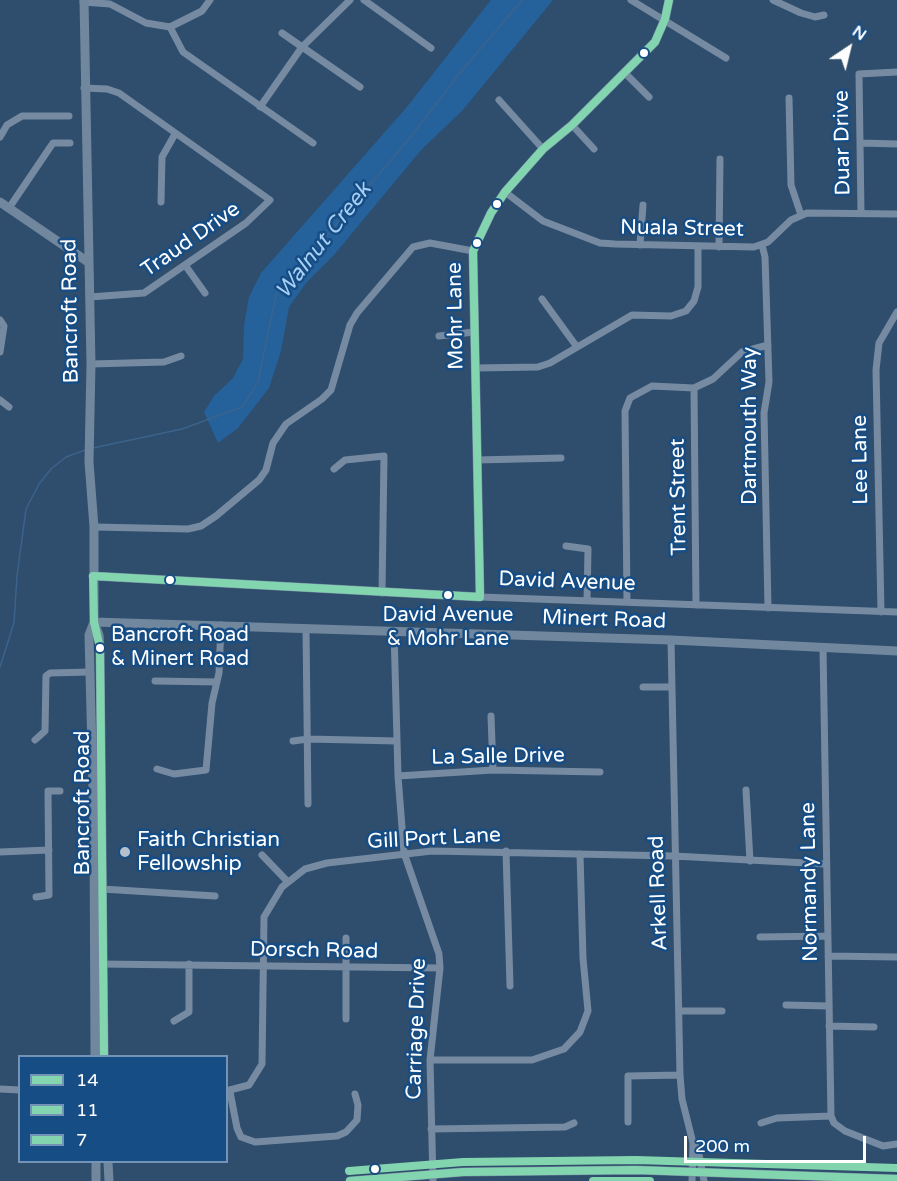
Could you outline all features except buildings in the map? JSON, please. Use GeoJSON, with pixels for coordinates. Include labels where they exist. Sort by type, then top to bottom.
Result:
{"type":"FeatureCollection","features":[{"type":"Feature","properties":{"kind":"street"},"geometry":{"type":"LineString","coordinates":[[83,1],[110,4],[146,23],[170,27],[202,11],[210,0]]}},
{"type":"Feature","properties":{"kind":"street"},"geometry":{"type":"LineString","coordinates":[[260,107],[302,47],[350,0]]}},
{"type":"Feature","properties":{"kind":"street"},"geometry":{"type":"LineString","coordinates":[[364,0],[430,48]]}},
{"type":"Feature","properties":{"kind":"street"},"geometry":{"type":"LineString","coordinates":[[631,0],[726,58]]}},
{"type":"Feature","properties":{"kind":"street","name":"Mohr Lane"},"geometry":{"type":"LineString","coordinates":[[480,597],[473,251],[490,213],[505,192],[543,149],[572,125],[655,42],[665,19],[669,0]]}},
{"type":"Feature","properties":{"kind":"street"},"geometry":{"type":"LineString","coordinates":[[774,0],[801,13],[815,17],[824,15]]}},
{"type":"Feature","properties":{"kind":"street","name":"Bancroft Road"},"geometry":{"type":"LineString","coordinates":[[83,1],[91,364],[89,462],[94,527],[93,622],[89,635],[104,1055]]}},
{"type":"Feature","properties":{"kind":"street"},"geometry":{"type":"LineString","coordinates":[[170,27],[183,52],[313,143]]}},
{"type":"Feature","properties":{"kind":"street"},"geometry":{"type":"LineString","coordinates":[[282,33],[360,87]]}},
{"type":"Feature","properties":{"kind":"street"},"geometry":{"type":"LineString","coordinates":[[624,72],[649,97]]}},
{"type":"Feature","properties":{"kind":"street","name":"Duar Drive"},"geometry":{"type":"LineString","coordinates":[[861,212],[859,74],[897,72]]}},
{"type":"Feature","properties":{"kind":"street"},"geometry":{"type":"LineString","coordinates":[[84,88],[108,89],[119,93],[174,134],[162,156],[160,202]]}},
{"type":"Feature","properties":{"kind":"street"},"geometry":{"type":"LineString","coordinates":[[789,98],[791,185],[801,214],[820,211],[897,214]]}},
{"type":"Feature","properties":{"kind":"street"},"geometry":{"type":"LineString","coordinates":[[499,100],[543,149]]}},
{"type":"Feature","properties":{"kind":"street"},"geometry":{"type":"LineString","coordinates":[[0,137],[7,125],[22,116],[69,116]]}},
{"type":"Feature","properties":{"kind":"street"},"geometry":{"type":"LineString","coordinates":[[572,125],[594,149]]}},
{"type":"Feature","properties":{"kind":"street","name":"Traud Drive"},"geometry":{"type":"LineString","coordinates":[[90,297],[144,293],[246,223],[270,200],[174,134]]}},
{"type":"Feature","properties":{"kind":"street"},"geometry":{"type":"LineString","coordinates":[[860,142],[897,144]]}},
{"type":"Feature","properties":{"kind":"street"},"geometry":{"type":"LineString","coordinates":[[9,208],[53,143],[70,143]]}},
{"type":"Feature","properties":{"kind":"street"},"geometry":{"type":"LineString","coordinates":[[719,247],[720,159]]}},
{"type":"Feature","properties":{"kind":"street","name":"Nuala Street"},"geometry":{"type":"LineString","coordinates":[[505,192],[543,221],[600,243],[698,247],[762,245],[801,214]]}},
{"type":"Feature","properties":{"kind":"street"},"geometry":{"type":"LineString","coordinates":[[0,202],[88,262]]}},
{"type":"Feature","properties":{"kind":"street"},"geometry":{"type":"LineString","coordinates":[[640,245],[643,205]]}},
{"type":"Feature","properties":{"kind":"street"},"geometry":{"type":"LineString","coordinates":[[94,527],[188,529],[201,526],[216,516],[259,480],[266,470],[273,443],[286,424],[331,390],[339,372],[350,325],[357,313],[413,247],[430,243],[473,251]]}},
{"type":"Feature","properties":{"kind":"street","name":"Dartmouth Way"},"geometry":{"type":"LineString","coordinates":[[762,245],[765,257],[769,382],[764,413],[768,608]]}},
{"type":"Feature","properties":{"kind":"street"},"geometry":{"type":"LineString","coordinates":[[475,368],[538,367],[550,363],[632,315],[670,316],[686,311],[694,301],[698,286],[698,247]]}},
{"type":"Feature","properties":{"kind":"street"},"geometry":{"type":"LineString","coordinates":[[185,265],[205,293]]}},
{"type":"Feature","properties":{"kind":"street"},"geometry":{"type":"LineString","coordinates":[[542,299],[577,347]]}},
{"type":"Feature","properties":{"kind":"street","name":"Lee Lane"},"geometry":{"type":"LineString","coordinates":[[881,612],[876,370],[879,343],[897,312]]}},
{"type":"Feature","properties":{"kind":"street"},"geometry":{"type":"LineString","coordinates":[[0,320],[4,326],[0,352]]}},
{"type":"Feature","properties":{"kind":"street"},"geometry":{"type":"LineString","coordinates":[[439,336],[474,332]]}},
{"type":"Feature","properties":{"kind":"street"},"geometry":{"type":"LineString","coordinates":[[627,602],[625,411],[630,398],[652,386],[694,388],[713,379],[742,352],[768,345]]}},
{"type":"Feature","properties":{"kind":"street"},"geometry":{"type":"LineString","coordinates":[[91,364],[164,362],[182,356]]}},
{"type":"Feature","properties":{"kind":"street","name":"Trent Street"},"geometry":{"type":"LineString","coordinates":[[694,388],[696,605]]}},
{"type":"Feature","properties":{"kind":"street"},"geometry":{"type":"LineString","coordinates":[[0,400],[9,406]]}},
{"type":"Feature","properties":{"kind":"street"},"geometry":{"type":"LineString","coordinates":[[334,469],[345,460],[384,456],[382,593]]}},
{"type":"Feature","properties":{"kind":"street"},"geometry":{"type":"LineString","coordinates":[[477,460],[561,458]]}},
{"type":"Feature","properties":{"kind":"street"},"geometry":{"type":"LineString","coordinates":[[566,546],[588,549],[587,601]]}},
{"type":"Feature","properties":{"kind":"street","name":"David Avenue"},"geometry":{"type":"LineString","coordinates":[[93,576],[382,593],[897,612]]}},
{"type":"Feature","properties":{"kind":"street","name":"Bancroft Road"},"geometry":{"type":"LineString","coordinates":[[93,622],[99,635],[103,829],[95,1055]]}},
{"type":"Feature","properties":{"kind":"street","name":"Minert Road"},"geometry":{"type":"LineString","coordinates":[[93,622],[671,640],[897,651]]}},
{"type":"Feature","properties":{"kind":"street"},"geometry":{"type":"LineString","coordinates":[[157,769],[174,774],[206,770],[212,704],[217,682],[221,625]]}},
{"type":"Feature","properties":{"kind":"street"},"geometry":{"type":"LineString","coordinates":[[306,628],[308,804]]}},
{"type":"Feature","properties":{"kind":"street","name":"Carriage Drive"},"geometry":{"type":"LineString","coordinates":[[394,631],[398,776],[404,853],[439,954],[440,968],[430,1060],[433,1177]]}},
{"type":"Feature","properties":{"kind":"street","name":"Arkell Road"},"geometry":{"type":"LineString","coordinates":[[671,640],[680,1075],[682,1098],[693,1143],[692,1176]]}},
{"type":"Feature","properties":{"kind":"street","name":"Normandy Lane"},"geometry":{"type":"LineString","coordinates":[[823,648],[831,1116]]}},
{"type":"Feature","properties":{"kind":"street"},"geometry":{"type":"LineString","coordinates":[[35,740],[45,731],[46,676],[90,672]]}},
{"type":"Feature","properties":{"kind":"street"},"geometry":{"type":"LineString","coordinates":[[155,681],[217,682]]}},
{"type":"Feature","properties":{"kind":"street"},"geometry":{"type":"LineString","coordinates":[[644,687],[672,687]]}},
{"type":"Feature","properties":{"kind":"street"},"geometry":{"type":"LineString","coordinates":[[491,716],[493,770]]}},
{"type":"Feature","properties":{"kind":"street"},"geometry":{"type":"LineString","coordinates":[[293,741],[308,739],[397,741]]}},
{"type":"Feature","properties":{"kind":"street","name":"La Salle Drive"},"geometry":{"type":"LineString","coordinates":[[398,776],[493,770],[600,772]]}},
{"type":"Feature","properties":{"kind":"street"},"geometry":{"type":"LineString","coordinates":[[746,789],[750,861]]}},
{"type":"Feature","properties":{"kind":"street"},"geometry":{"type":"LineString","coordinates":[[36,897],[49,896],[48,791],[60,791]]}},
{"type":"Feature","properties":{"kind":"street"},"geometry":{"type":"LineString","coordinates":[[0,852],[49,850]]}},
{"type":"Feature","properties":{"kind":"street"},"geometry":{"type":"LineString","coordinates":[[506,851],[510,986]]}},
{"type":"Feature","properties":{"kind":"street","name":"Gill Port Lane"},"geometry":{"type":"LineString","coordinates":[[228,1091],[249,1085],[262,1064],[264,917],[275,896],[288,882],[315,865],[404,853],[506,851],[674,856],[825,864]]}},
{"type":"Feature","properties":{"kind":"street"},"geometry":{"type":"LineString","coordinates":[[430,1060],[532,1060],[564,1049],[580,1032],[588,1011],[583,958],[580,854]]}},
{"type":"Feature","properties":{"kind":"street"},"geometry":{"type":"LineString","coordinates":[[262,855],[288,882]]}},
{"type":"Feature","properties":{"kind":"street"},"geometry":{"type":"LineString","coordinates":[[102,889],[215,896]]}},
{"type":"Feature","properties":{"kind":"street"},"geometry":{"type":"LineString","coordinates":[[760,937],[827,936]]}},
{"type":"Feature","properties":{"kind":"street"},"geometry":{"type":"LineString","coordinates":[[345,1019],[346,938]]}},
{"type":"Feature","properties":{"kind":"street"},"geometry":{"type":"LineString","coordinates":[[828,956],[897,957]]}},
{"type":"Feature","properties":{"kind":"street","name":"Dorsch Road"},"geometry":{"type":"LineString","coordinates":[[99,964],[440,968]]}},
{"type":"Feature","properties":{"kind":"street"},"geometry":{"type":"LineString","coordinates":[[174,1021],[189,1012],[189,964]]}},
{"type":"Feature","properties":{"kind":"street"},"geometry":{"type":"LineString","coordinates":[[786,1005],[829,1006]]}},
{"type":"Feature","properties":{"kind":"street"},"geometry":{"type":"LineString","coordinates":[[679,1011],[722,1011]]}},
{"type":"Feature","properties":{"kind":"street"},"geometry":{"type":"LineString","coordinates":[[829,1026],[874,1027]]}},
{"type":"Feature","properties":{"kind":"street"},"geometry":{"type":"LineString","coordinates":[[628,1122],[628,1076],[680,1075]]}},
{"type":"Feature","properties":{"kind":"street"},"geometry":{"type":"LineString","coordinates":[[0,1089],[18,1090]]}},
{"type":"Feature","properties":{"kind":"street"},"geometry":{"type":"LineString","coordinates":[[228,1091],[241,1137],[255,1142],[337,1136],[346,1132],[357,1120],[358,1105],[355,1094]]}},
{"type":"Feature","properties":{"kind":"street"},"geometry":{"type":"LineString","coordinates":[[761,1123],[777,1118],[831,1116],[834,1123],[845,1131],[883,1146],[897,1144]]}},
{"type":"Feature","properties":{"kind":"street"},"geometry":{"type":"LineString","coordinates":[[431,1129],[565,1127],[574,1123]]}},
{"type":"Feature","properties":{"kind":"street","name":"Arkell Road"},"geometry":{"type":"LineString","coordinates":[[693,1143],[698,1149],[703,1176]]}},
{"type":"Feature","properties":{"kind":"street"},"geometry":{"type":"LineString","coordinates":[[96,1163],[96,1181]]}},
{"type":"Feature","properties":{"kind":"street"},"geometry":{"type":"LineString","coordinates":[[108,1163],[109,1181]]}},
{"type":"Feature","properties":{"kind":"street"},"geometry":{"type":"LineString","coordinates":[[350,1181],[583,1170],[692,1176],[897,1179]]}},
{"type":"Feature","properties":{"kind":"shaded area"},"geometry":{"type":"Polygon","coordinates":[[[491,0],[553,0],[462,111],[422,149],[334,255],[306,283],[289,307],[281,351],[269,388],[238,428],[218,443],[204,412],[214,396],[233,378],[243,359],[244,325],[249,297],[261,273],[406,108],[491,0]]]}},
{"type":"Feature","properties":{"kind":"waterway","name":"Walnut Creek"},"geometry":{"type":"LineString","coordinates":[[93,448],[182,429],[242,407],[258,382],[276,295],[408,140],[460,73],[522,0]]}},
{"type":"Feature","properties":{"kind":"waterway","name":"Walnut Creek"},"geometry":{"type":"LineString","coordinates":[[0,667],[14,623],[17,576],[26,509],[39,484],[51,469],[66,457],[85,450]]}},
{"type":"Feature","properties":{"kind":"transit line","name":"14"},"geometry":{"type":"LineString","coordinates":[[480,597],[473,251],[491,213],[505,192],[543,149],[572,125],[655,42],[665,19],[669,0]]}},
{"type":"Feature","properties":{"kind":"transit line","name":"14"},"geometry":{"type":"LineString","coordinates":[[93,576],[94,622],[100,648],[104,1055]]}},
{"type":"Feature","properties":{"kind":"transit line","name":"14"},"geometry":{"type":"LineString","coordinates":[[93,576],[480,597]]}},
{"type":"Feature","properties":{"kind":"transit line"},"geometry":{"type":"LineString","coordinates":[[349,1171],[463,1162],[636,1160],[897,1168]]}},
{"type":"Feature","properties":{"kind":"transit line","name":"11"},"geometry":{"type":"LineString","coordinates":[[350,1181],[463,1172],[636,1170],[897,1179]]}},
{"type":"Feature","properties":{"kind":"transit line","name":"7"},"geometry":{"type":"LineString","coordinates":[[593,1181],[650,1181]]}},
{"type":"Feature","properties":{"kind":"place","name":"David Avenue & Mohr Lane"},"geometry":{"type":"Point","coordinates":[448,595]}},
{"type":"Feature","properties":{"kind":"place","name":"Bancroft Road & Minert Road"},"geometry":{"type":"Point","coordinates":[100,648]}},
{"type":"Feature","properties":{"kind":"place","name":"Faith Christian Fellowship"},"geometry":{"type":"Point","coordinates":[125,852]}}]}
